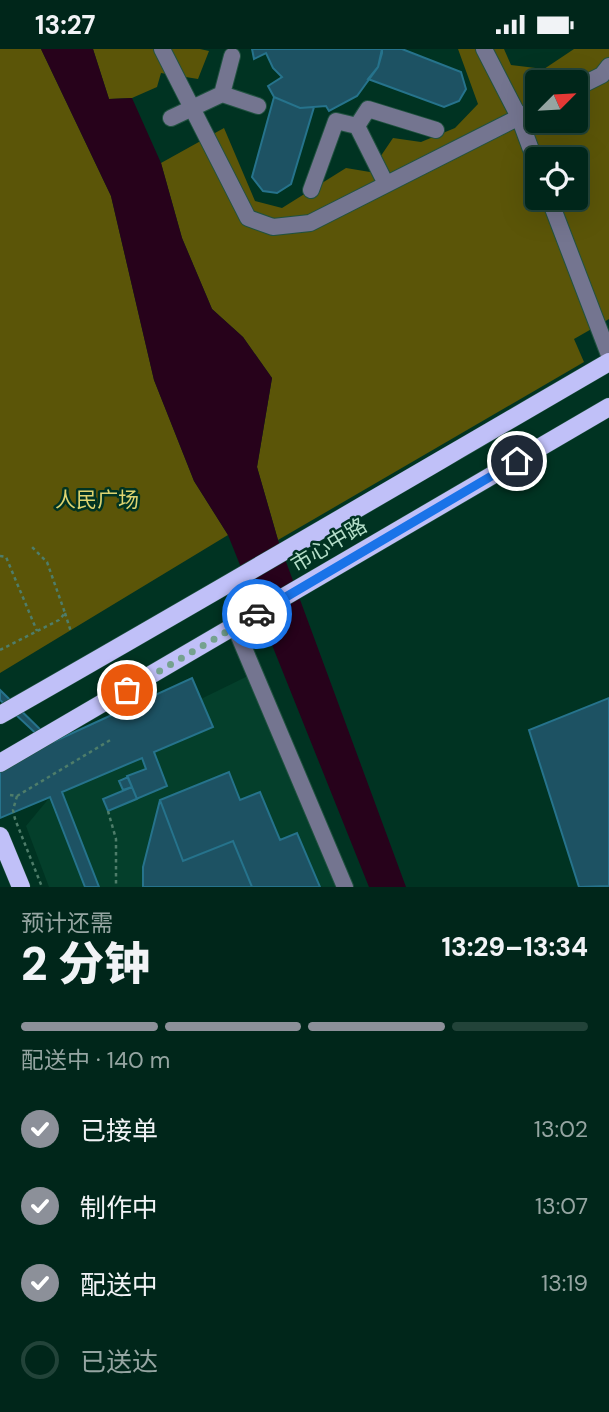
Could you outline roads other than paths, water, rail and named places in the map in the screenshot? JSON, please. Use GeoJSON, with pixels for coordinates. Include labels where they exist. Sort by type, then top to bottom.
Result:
{"type":"FeatureCollection","features":[{"type":"Feature","properties":{"kind":"main road","name":"市心中路"},"geometry":{"type":"LineString","coordinates":[[0,715],[224,588],[298,542],[609,362]]}},
{"type":"Feature","properties":{"kind":"main road","name":"市心中路"},"geometry":{"type":"LineString","coordinates":[[0,763],[609,407]]}},
{"type":"Feature","properties":{"kind":"main road"},"geometry":{"type":"LineString","coordinates":[[0,837],[21,887]]}},
{"type":"Feature","properties":{"kind":"lane"},"geometry":{"type":"LineString","coordinates":[[162,49],[248,218],[273,227],[310,223],[525,114]]}},
{"type":"Feature","properties":{"kind":"lane"},"geometry":{"type":"LineString","coordinates":[[484,49],[519,117],[530,147]]}},
{"type":"Feature","properties":{"kind":"lane"},"geometry":{"type":"LineString","coordinates":[[222,94],[232,56]]}},
{"type":"Feature","properties":{"kind":"lane"},"geometry":{"type":"LineString","coordinates":[[588,82],[602,75],[609,67]]}},
{"type":"Feature","properties":{"kind":"lane"},"geometry":{"type":"LineString","coordinates":[[171,118],[222,94],[258,106]]}},
{"type":"Feature","properties":{"kind":"lane"},"geometry":{"type":"LineString","coordinates":[[357,126],[368,109],[436,129]]}},
{"type":"Feature","properties":{"kind":"lane"},"geometry":{"type":"LineString","coordinates":[[311,190],[336,121],[357,126]]}},
{"type":"Feature","properties":{"kind":"lane"},"geometry":{"type":"LineString","coordinates":[[357,126],[386,184]]}},
{"type":"Feature","properties":{"kind":"lane"},"geometry":{"type":"LineString","coordinates":[[554,210],[609,355]]}},
{"type":"Feature","properties":{"kind":"lane"},"geometry":{"type":"LineString","coordinates":[[239,625],[345,887]]}},
{"type":"Feature","properties":{"kind":"park label","name":"人民广场"},"geometry":{"type":"Point","coordinates":[97,500]}}]}
